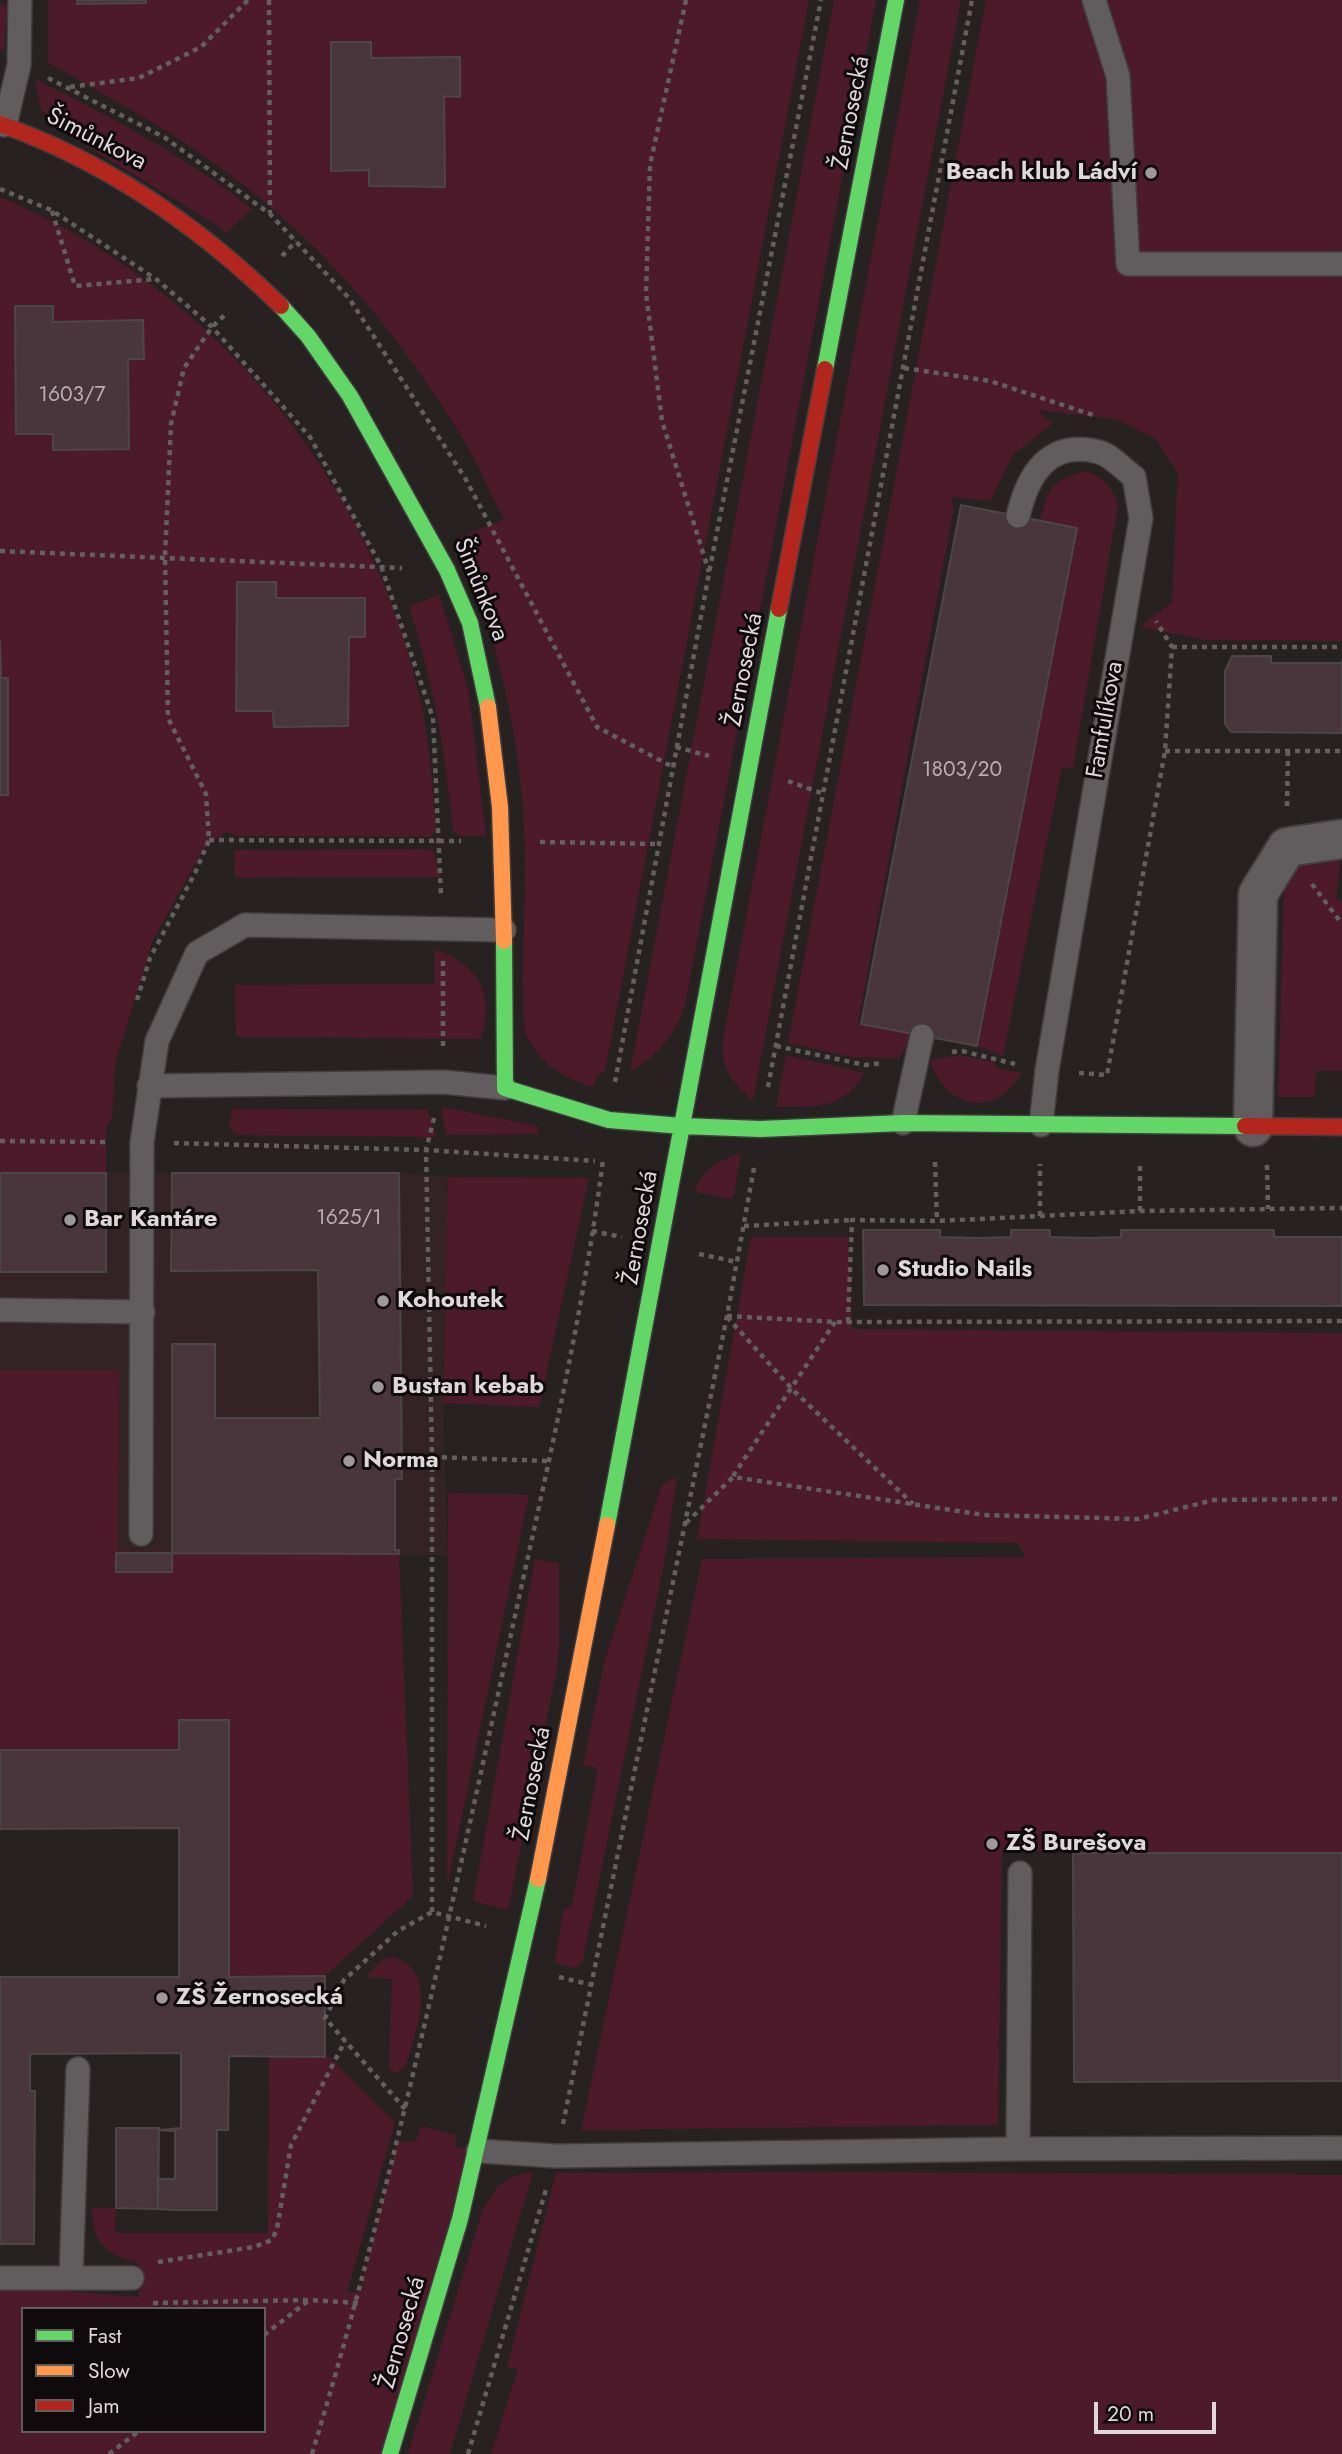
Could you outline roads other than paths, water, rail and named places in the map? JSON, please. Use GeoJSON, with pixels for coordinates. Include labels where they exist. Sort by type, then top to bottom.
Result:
{"type":"FeatureCollection","features":[{"type":"Feature","properties":{"kind":"street","name":"Žernosecká"},"geometry":{"type":"LineString","coordinates":[[390,2454],[419,2366],[478,2151],[520,1967],[662,1246],[682,1126],[896,0]]}},
{"type":"Feature","properties":{"kind":"street","name":"Šimůnkova"},"geometry":{"type":"LineString","coordinates":[[3,124],[122,178],[184,222],[257,284],[306,333],[360,410],[448,570],[474,636],[490,711],[505,842],[505,1087]]}},
{"type":"Feature","properties":{"kind":"street"},"geometry":{"type":"LineString","coordinates":[[1253,1127],[1258,894],[1286,847],[1342,839]]}},
{"type":"Feature","properties":{"kind":"street"},"geometry":{"type":"LineString","coordinates":[[505,1087],[608,1120],[682,1126],[760,1129],[903,1124],[1342,1127]]}},
{"type":"Feature","properties":{"kind":"lane","name":"Šimůnkova"},"geometry":{"type":"LineString","coordinates":[[3,124],[19,65],[20,0]]}},
{"type":"Feature","properties":{"kind":"lane"},"geometry":{"type":"LineString","coordinates":[[1094,0],[1094,7],[1118,76],[1128,264],[1342,264]]}},
{"type":"Feature","properties":{"kind":"lane","name":"Famfulíkova"},"geometry":{"type":"LineString","coordinates":[[1018,516],[1023,493],[1034,471],[1063,450],[1101,452],[1134,477],[1141,518],[1047,1070],[1041,1125]]}},
{"type":"Feature","properties":{"kind":"lane"},"geometry":{"type":"LineString","coordinates":[[141,1534],[142,1142],[157,1041],[197,953],[245,925],[442,931],[504,930]]}},
{"type":"Feature","properties":{"kind":"lane"},"geometry":{"type":"LineString","coordinates":[[903,1124],[922,1036]]}},
{"type":"Feature","properties":{"kind":"lane"},"geometry":{"type":"LineString","coordinates":[[149,1086],[443,1082],[505,1087]]}},
{"type":"Feature","properties":{"kind":"lane"},"geometry":{"type":"LineString","coordinates":[[3,1310],[143,1312]]}},
{"type":"Feature","properties":{"kind":"lane"},"geometry":{"type":"LineString","coordinates":[[1018,2149],[1020,1873]]}},
{"type":"Feature","properties":{"kind":"lane"},"geometry":{"type":"LineString","coordinates":[[71,2278],[78,2069]]}},
{"type":"Feature","properties":{"kind":"lane"},"geometry":{"type":"LineString","coordinates":[[478,2151],[556,2156],[1018,2149],[1342,2148]]}},
{"type":"Feature","properties":{"kind":"lane"},"geometry":{"type":"LineString","coordinates":[[0,2278],[132,2278]]}},
{"type":"Feature","properties":{"kind":"place","name":"Beach klub Ládví"},"geometry":{"type":"Point","coordinates":[1151,173]}},
{"type":"Feature","properties":{"kind":"place","name":"Bar Kantáre"},"geometry":{"type":"Point","coordinates":[70,1220]}},
{"type":"Feature","properties":{"kind":"place","name":"Studio Nails"},"geometry":{"type":"Point","coordinates":[883,1270]}},
{"type":"Feature","properties":{"kind":"place","name":"Kohoutek"},"geometry":{"type":"Point","coordinates":[383,1301]}},
{"type":"Feature","properties":{"kind":"place","name":"Bustan kebab"},"geometry":{"type":"Point","coordinates":[378,1387]}},
{"type":"Feature","properties":{"kind":"place","name":"Norma"},"geometry":{"type":"Point","coordinates":[349,1461]}},
{"type":"Feature","properties":{"kind":"place","name":"ZŠ Burešova"},"geometry":{"type":"Point","coordinates":[992,1844]}},
{"type":"Feature","properties":{"kind":"place","name":"ZŠ Žernosecká"},"geometry":{"type":"Point","coordinates":[162,1998]}}]}
